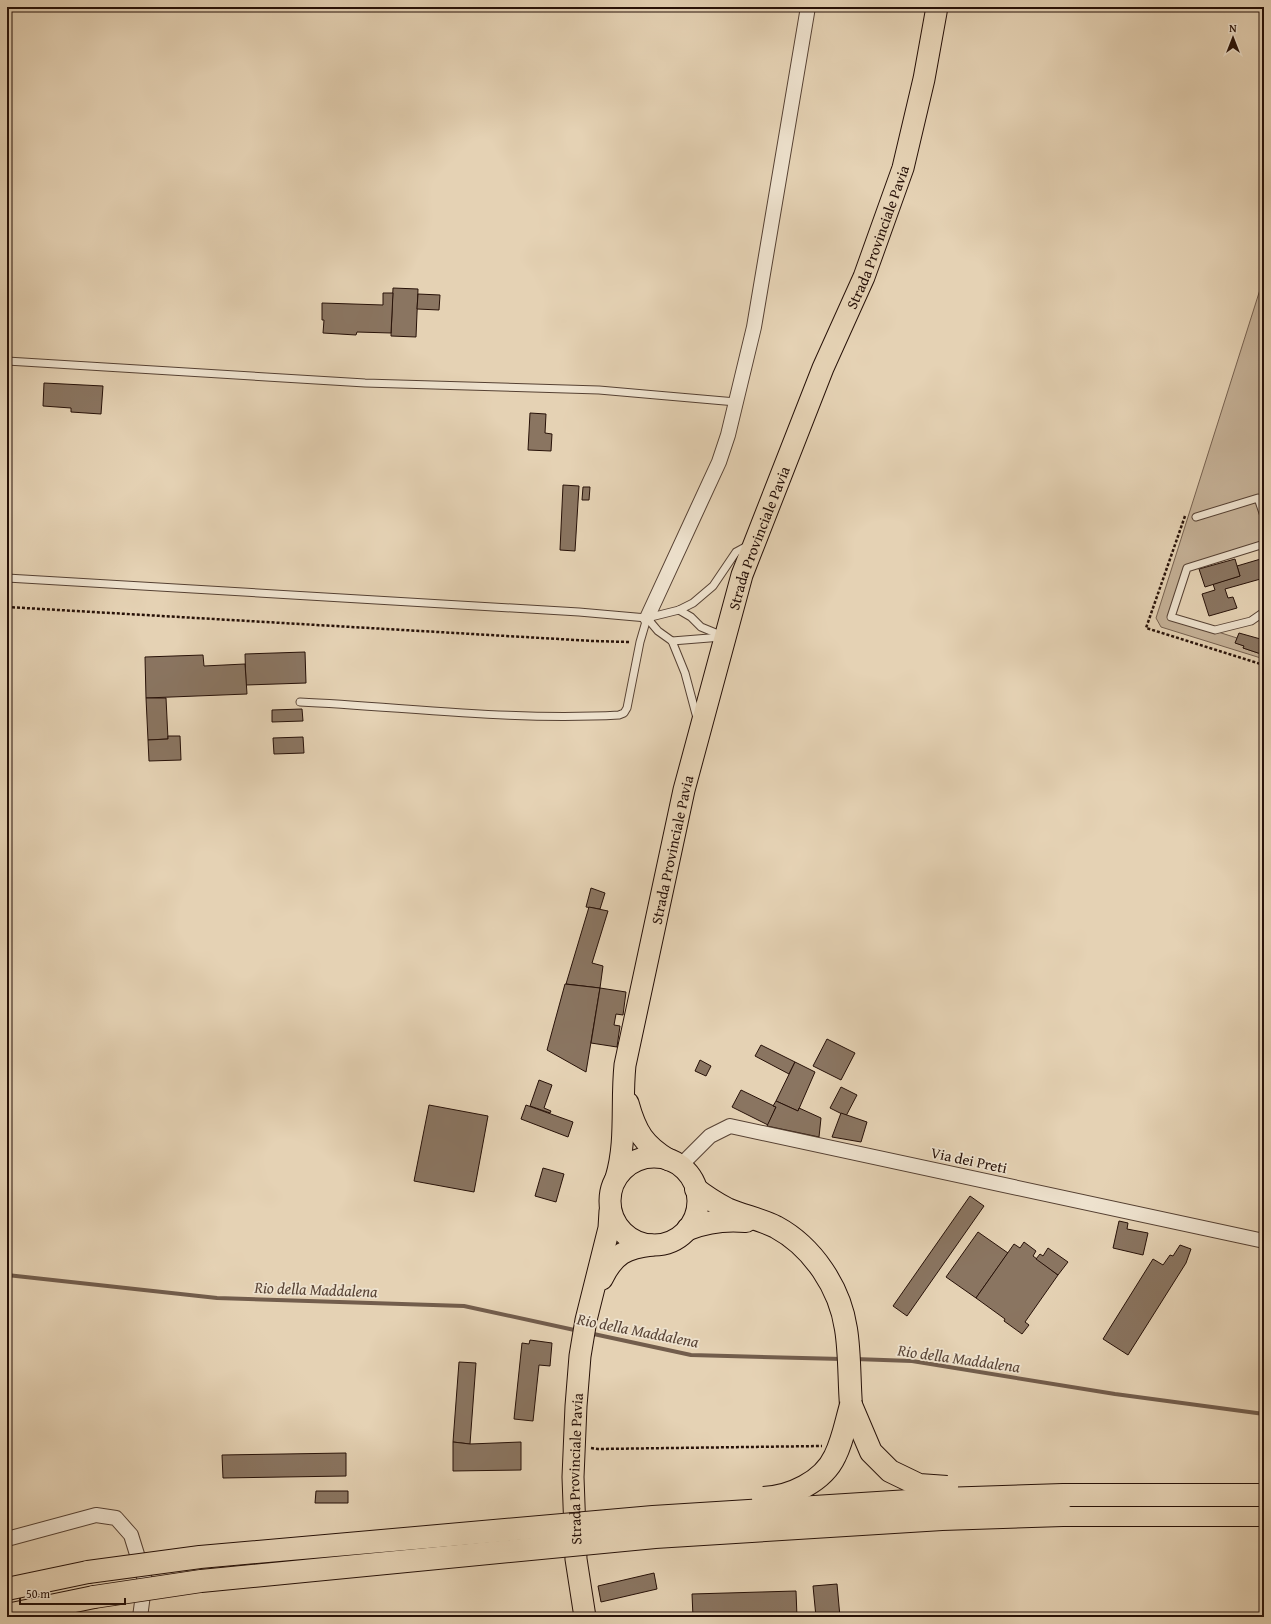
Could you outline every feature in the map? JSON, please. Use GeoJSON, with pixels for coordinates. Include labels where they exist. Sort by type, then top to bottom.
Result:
{"type":"FeatureCollection","features":[{"type":"Feature","properties":{"kind":"highway"},"geometry":{"type":"LineString","coordinates":[[696,1189],[708,1198],[728,1209],[775,1227],[800,1243],[815,1261],[830,1283],[840,1303],[846,1329],[851,1405],[871,1452],[890,1471],[919,1485],[939,1487],[1038,1485],[1063,1494]]}},
{"type":"Feature","properties":{"kind":"highway"},"geometry":{"type":"LineString","coordinates":[[688,1229],[707,1222],[728,1219],[748,1221],[775,1227]]}},
{"type":"Feature","properties":{"kind":"highway"},"geometry":{"type":"LineString","coordinates":[[653,1517],[688,1503],[766,1498],[782,1496],[795,1491],[815,1479],[835,1457],[851,1405]]}},
{"type":"Feature","properties":{"kind":"highway"},"geometry":{"type":"LineString","coordinates":[[7,1589],[88,1572],[208,1556],[653,1517],[940,1499],[1063,1494],[1264,1495]]}},
{"type":"Feature","properties":{"kind":"highway"},"geometry":{"type":"LineString","coordinates":[[7,1615],[94,1597],[201,1581],[655,1537],[826,1525],[942,1519],[1063,1515],[1264,1515]]}},
{"type":"Feature","properties":{"kind":"main road","name":"Strada Provinciale Pavia"},"geometry":{"type":"LineString","coordinates":[[585,1617],[576,1559],[573,1477],[580,1356],[586,1320],[609,1228],[611,1189],[621,1164],[623,1148],[623,1083],[625,1065],[684,790],[742,575],[823,368],[864,277],[904,168],[924,78],[937,7]]}},
{"type":"Feature","properties":{"kind":"main road","name":"Strada Provinciale Pavia"},"geometry":{"type":"LineString","coordinates":[[586,1320],[602,1278],[614,1259],[621,1253],[631,1249],[666,1244],[678,1238],[688,1229],[695,1217],[698,1203],[696,1189],[690,1176],[675,1163],[654,1151],[640,1135],[632,1118],[623,1083]]}},
{"type":"Feature","properties":{"kind":"main road","name":"Strada Provinciale Pavia"},"geometry":{"type":"LineString","coordinates":[[616,1178],[623,1169],[633,1162],[644,1158],[657,1157],[675,1163]]}},
{"type":"Feature","properties":{"kind":"main road","name":"Strada Provinciale Pavia"},"geometry":{"type":"LineString","coordinates":[[610,1211],[617,1225],[628,1237],[640,1243],[653,1245]]}},
{"type":"Feature","properties":{"kind":"street"},"geometry":{"type":"LineString","coordinates":[[646,618],[719,462],[728,435],[754,327],[808,7]]}},
{"type":"Feature","properties":{"kind":"street","name":"Via dei Preti"},"geometry":{"type":"LineString","coordinates":[[675,1163],[710,1136],[730,1126],[1264,1241]]}},
{"type":"Feature","properties":{"kind":"street"},"geometry":{"type":"LineString","coordinates":[[7,1539],[96,1515],[116,1518],[132,1535],[145,1580],[140,1617]]}},
{"type":"Feature","properties":{"kind":"lane"},"geometry":{"type":"LineString","coordinates":[[7,361],[365,382],[599,390],[736,402]]}},
{"type":"Feature","properties":{"kind":"lane"},"geometry":{"type":"LineString","coordinates":[[1196,516],[1261,497],[1264,516]]}},
{"type":"Feature","properties":{"kind":"lane"},"geometry":{"type":"LineString","coordinates":[[7,578],[579,612],[646,618],[679,610],[693,603],[713,586],[736,552],[754,543]]}},
{"type":"Feature","properties":{"kind":"lane"},"geometry":{"type":"LineString","coordinates":[[1264,544],[1187,568],[1171,617],[1215,630],[1251,621],[1264,612]]}},
{"type":"Feature","properties":{"kind":"lane"},"geometry":{"type":"LineString","coordinates":[[679,610],[701,627],[725,637]]}},
{"type":"Feature","properties":{"kind":"lane"},"geometry":{"type":"LineString","coordinates":[[646,618],[658,631],[672,641],[685,673],[700,730]]}},
{"type":"Feature","properties":{"kind":"lane"},"geometry":{"type":"LineString","coordinates":[[300,702],[524,716],[577,717],[619,715],[624,713],[627,708],[646,618]]}},
{"type":"Feature","properties":{"kind":"lane"},"geometry":{"type":"LineString","coordinates":[[672,641],[725,637]]}},
{"type":"Feature","properties":{"kind":"path"},"geometry":{"type":"LineString","coordinates":[[7,607],[593,641],[640,642]]}},
{"type":"Feature","properties":{"kind":"shaded area"},"geometry":{"type":"Polygon","coordinates":[[[1264,277],[1264,544],[1187,568],[1171,617],[1237,638],[1236,643],[1244,646],[1243,648],[1264,655],[1264,659],[1161,627],[1156,618],[1264,277]]]}},
{"type":"Feature","properties":{"kind":"building"},"geometry":{"type":"Polygon","coordinates":[[[393,288],[418,289],[416,337],[391,336],[393,288]]]}},
{"type":"Feature","properties":{"kind":"building"},"geometry":{"type":"Polygon","coordinates":[[[383,293],[393,293],[391,333],[357,332],[356,335],[323,333],[324,320],[322,320],[322,303],[383,305],[383,293]]]}},
{"type":"Feature","properties":{"kind":"building"},"geometry":{"type":"Polygon","coordinates":[[[418,294],[440,295],[439,310],[417,309],[418,294]]]}},
{"type":"Feature","properties":{"kind":"building"},"geometry":{"type":"Polygon","coordinates":[[[44,383],[103,386],[101,414],[71,412],[71,408],[43,406],[44,383]]]}},
{"type":"Feature","properties":{"kind":"building"},"geometry":{"type":"Polygon","coordinates":[[[530,413],[546,414],[545,433],[552,434],[551,451],[528,450],[530,413]]]}},
{"type":"Feature","properties":{"kind":"building"},"geometry":{"type":"Polygon","coordinates":[[[563,485],[579,486],[575,551],[560,550],[563,485]]]}},
{"type":"Feature","properties":{"kind":"building"},"geometry":{"type":"Polygon","coordinates":[[[583,487],[590,487],[589,500],[582,500],[583,487]]]}},
{"type":"Feature","properties":{"kind":"building"},"geometry":{"type":"Polygon","coordinates":[[[1264,558],[1264,578],[1225,589],[1228,598],[1233,597],[1237,608],[1209,616],[1202,594],[1215,590],[1213,584],[1240,576],[1237,566],[1264,558]]]}},
{"type":"Feature","properties":{"kind":"building"},"geometry":{"type":"Polygon","coordinates":[[[1235,559],[1240,576],[1205,587],[1199,569],[1235,559]]]}},
{"type":"Feature","properties":{"kind":"building"},"geometry":{"type":"Polygon","coordinates":[[[1239,633],[1264,640],[1264,655],[1243,648],[1244,646],[1235,643],[1239,633]]]}},
{"type":"Feature","properties":{"kind":"building"},"geometry":{"type":"Polygon","coordinates":[[[305,652],[306,683],[246,685],[245,654],[305,652]]]}},
{"type":"Feature","properties":{"kind":"building"},"geometry":{"type":"Polygon","coordinates":[[[203,655],[204,666],[245,664],[247,694],[146,698],[145,657],[203,655]]]}},
{"type":"Feature","properties":{"kind":"building"},"geometry":{"type":"Polygon","coordinates":[[[146,698],[166,698],[168,739],[148,740],[146,698]]]}},
{"type":"Feature","properties":{"kind":"building"},"geometry":{"type":"Polygon","coordinates":[[[302,709],[303,721],[272,722],[272,710],[302,709]]]}},
{"type":"Feature","properties":{"kind":"building"},"geometry":{"type":"Polygon","coordinates":[[[168,736],[180,736],[181,760],[149,761],[148,740],[168,739],[168,736]]]}},
{"type":"Feature","properties":{"kind":"building"},"geometry":{"type":"Polygon","coordinates":[[[303,737],[304,753],[274,754],[273,738],[303,737]]]}},
{"type":"Feature","properties":{"kind":"building"},"geometry":{"type":"Polygon","coordinates":[[[591,888],[605,893],[600,909],[586,907],[591,888]]]}},
{"type":"Feature","properties":{"kind":"building"},"geometry":{"type":"Polygon","coordinates":[[[589,907],[608,911],[592,963],[603,966],[600,988],[566,984],[589,907]]]}},
{"type":"Feature","properties":{"kind":"building"},"geometry":{"type":"Polygon","coordinates":[[[565,984],[600,988],[586,1072],[547,1050],[565,984]]]}},
{"type":"Feature","properties":{"kind":"building"},"geometry":{"type":"Polygon","coordinates":[[[600,988],[626,992],[623,1015],[616,1014],[614,1025],[620,1026],[617,1047],[591,1043],[600,988]]]}},
{"type":"Feature","properties":{"kind":"building"},"geometry":{"type":"Polygon","coordinates":[[[827,1039],[855,1053],[841,1080],[813,1066],[827,1039]]]}},
{"type":"Feature","properties":{"kind":"building"},"geometry":{"type":"Polygon","coordinates":[[[761,1045],[795,1062],[789,1074],[755,1056],[761,1045]]]}},
{"type":"Feature","properties":{"kind":"building"},"geometry":{"type":"Polygon","coordinates":[[[700,1060],[711,1066],[706,1076],[695,1071],[700,1060]]]}},
{"type":"Feature","properties":{"kind":"building"},"geometry":{"type":"Polygon","coordinates":[[[795,1062],[815,1072],[798,1111],[776,1101],[795,1062]]]}},
{"type":"Feature","properties":{"kind":"building"},"geometry":{"type":"Polygon","coordinates":[[[539,1080],[552,1085],[544,1108],[551,1111],[550,1113],[530,1106],[539,1080]]]}},
{"type":"Feature","properties":{"kind":"building"},"geometry":{"type":"Polygon","coordinates":[[[841,1087],[857,1095],[846,1116],[830,1108],[841,1087]]]}},
{"type":"Feature","properties":{"kind":"building"},"geometry":{"type":"Polygon","coordinates":[[[741,1090],[776,1107],[768,1125],[732,1107],[741,1090]]]}},
{"type":"Feature","properties":{"kind":"building"},"geometry":{"type":"Polygon","coordinates":[[[776,1101],[798,1111],[799,1108],[821,1118],[819,1137],[767,1126],[776,1107],[773,1106],[776,1101]]]}},
{"type":"Feature","properties":{"kind":"building"},"geometry":{"type":"Polygon","coordinates":[[[429,1105],[488,1116],[474,1192],[414,1181],[429,1105]]]}},
{"type":"Feature","properties":{"kind":"building"},"geometry":{"type":"Polygon","coordinates":[[[526,1105],[573,1122],[568,1137],[521,1119],[526,1105]]]}},
{"type":"Feature","properties":{"kind":"building"},"geometry":{"type":"Polygon","coordinates":[[[841,1113],[867,1122],[861,1142],[832,1137],[841,1113]]]}},
{"type":"Feature","properties":{"kind":"building"},"geometry":{"type":"Polygon","coordinates":[[[543,1168],[564,1174],[556,1202],[535,1196],[543,1168]]]}},
{"type":"Feature","properties":{"kind":"building"},"geometry":{"type":"Polygon","coordinates":[[[970,1196],[984,1206],[907,1316],[893,1306],[970,1196]]]}},
{"type":"Feature","properties":{"kind":"building"},"geometry":{"type":"Polygon","coordinates":[[[1119,1221],[1128,1223],[1127,1229],[1148,1233],[1143,1255],[1113,1248],[1119,1221]]]}},
{"type":"Feature","properties":{"kind":"building"},"geometry":{"type":"Polygon","coordinates":[[[978,1232],[1008,1253],[976,1298],[946,1277],[978,1232]]]}},
{"type":"Feature","properties":{"kind":"building"},"geometry":{"type":"Polygon","coordinates":[[[1024,1242],[1036,1251],[1033,1256],[1058,1275],[1025,1322],[1029,1325],[1022,1334],[1004,1321],[1005,1319],[976,1298],[1014,1244],[1020,1248],[1024,1242]]]}},
{"type":"Feature","properties":{"kind":"building"},"geometry":{"type":"Polygon","coordinates":[[[1180,1245],[1191,1249],[1186,1263],[1128,1355],[1103,1339],[1153,1259],[1163,1265],[1170,1255],[1173,1256],[1180,1245]]]}},
{"type":"Feature","properties":{"kind":"building"},"geometry":{"type":"Polygon","coordinates":[[[1048,1248],[1068,1262],[1058,1275],[1036,1259],[1040,1254],[1043,1256],[1048,1248]]]}},
{"type":"Feature","properties":{"kind":"building"},"geometry":{"type":"Polygon","coordinates":[[[530,1340],[552,1343],[550,1366],[539,1365],[533,1421],[514,1419],[522,1343],[529,1344],[530,1340]]]}},
{"type":"Feature","properties":{"kind":"building"},"geometry":{"type":"Polygon","coordinates":[[[459,1362],[476,1363],[470,1444],[453,1442],[459,1362]]]}},
{"type":"Feature","properties":{"kind":"building"},"geometry":{"type":"Polygon","coordinates":[[[453,1442],[470,1444],[521,1442],[521,1470],[453,1471],[453,1442]]]}},
{"type":"Feature","properties":{"kind":"building"},"geometry":{"type":"Polygon","coordinates":[[[346,1453],[346,1476],[223,1478],[222,1455],[346,1453]]]}},
{"type":"Feature","properties":{"kind":"building"},"geometry":{"type":"Polygon","coordinates":[[[316,1491],[348,1491],[348,1503],[315,1503],[316,1491]]]}},
{"type":"Feature","properties":{"kind":"building"},"geometry":{"type":"Polygon","coordinates":[[[654,1573],[657,1589],[601,1602],[598,1586],[654,1573]]]}},
{"type":"Feature","properties":{"kind":"building"},"geometry":{"type":"Polygon","coordinates":[[[837,1584],[840,1617],[816,1617],[813,1586],[837,1584]]]}},
{"type":"Feature","properties":{"kind":"building"},"geometry":{"type":"Polygon","coordinates":[[[796,1591],[797,1617],[693,1617],[692,1594],[796,1591]]]}},
{"type":"Feature","properties":{"kind":"waterway","name":"Rio della Maddalena"},"geometry":{"type":"LineString","coordinates":[[7,1275],[217,1298],[464,1306],[579,1331]]}},
{"type":"Feature","properties":{"kind":"waterway","name":"Rio della Maddalena"},"geometry":{"type":"LineString","coordinates":[[589,1333],[691,1355],[842,1359]]}},
{"type":"Feature","properties":{"kind":"waterway","name":"Rio della Maddalena"},"geometry":{"type":"LineString","coordinates":[[855,1359],[912,1361],[1115,1394],[1264,1414]]}}]}
